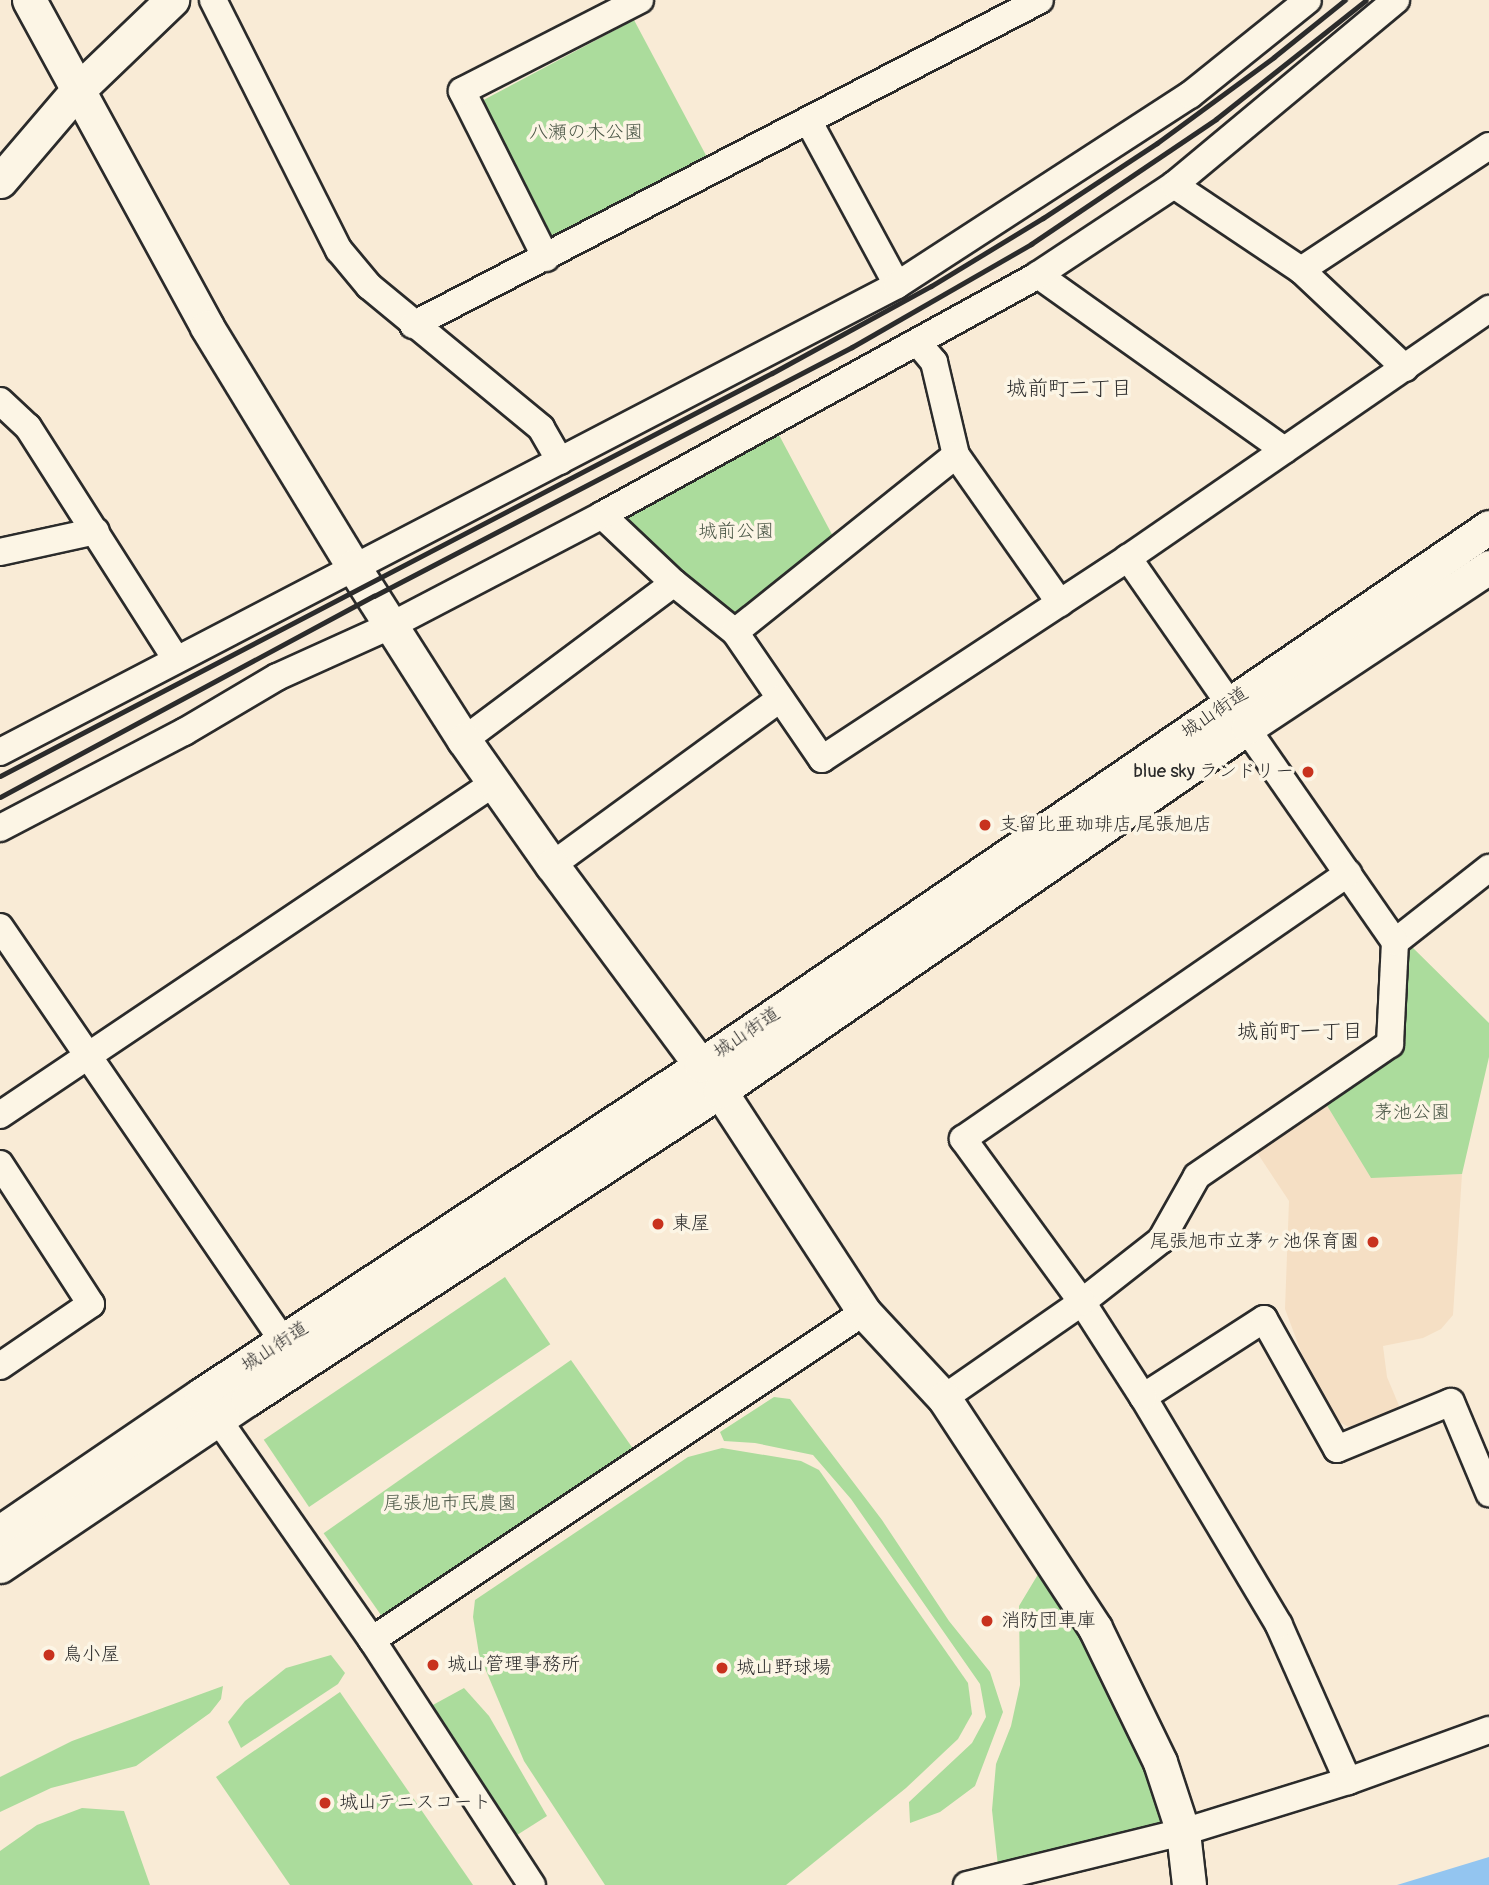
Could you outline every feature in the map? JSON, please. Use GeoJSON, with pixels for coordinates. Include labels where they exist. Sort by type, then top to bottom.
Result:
{"type":"FeatureCollection","features":[{"type":"Feature","properties":{"kind":"street"},"geometry":{"type":"LineString","coordinates":[[29,0],[207,327],[353,566],[464,740],[552,865],[711,1078],[864,1311],[944,1398],[1096,1628],[1160,1762],[1182,1832],[1189,1885]]}},
{"type":"Feature","properties":{"kind":"street"},"geometry":{"type":"LineString","coordinates":[[0,181],[77,91],[172,0]]}},
{"type":"Feature","properties":{"kind":"street"},"geometry":{"type":"LineString","coordinates":[[213,0],[339,250],[369,286],[541,428],[560,461]]}},
{"type":"Feature","properties":{"kind":"street"},"geometry":{"type":"LineString","coordinates":[[546,258],[463,92],[640,0]]}},
{"type":"Feature","properties":{"kind":"street"},"geometry":{"type":"LineString","coordinates":[[414,325],[1040,0]]}},
{"type":"Feature","properties":{"kind":"street"},"geometry":{"type":"LineString","coordinates":[[0,752],[175,658],[897,285],[1190,95],[1308,0]]}},
{"type":"Feature","properties":{"kind":"street"},"geometry":{"type":"LineString","coordinates":[[0,828],[184,732],[277,677],[392,625],[602,515],[1038,275],[1174,185],[1396,0]]}},
{"type":"Feature","properties":{"kind":"street"},"geometry":{"type":"LineString","coordinates":[[809,122],[897,285]]}},
{"type":"Feature","properties":{"kind":"street"},"geometry":{"type":"LineString","coordinates":[[1301,270],[1489,146]]}},
{"type":"Feature","properties":{"kind":"street"},"geometry":{"type":"LineString","coordinates":[[1174,185],[1301,270],[1405,368]]}},
{"type":"Feature","properties":{"kind":"street"},"geometry":{"type":"LineString","coordinates":[[1038,275],[1284,450]]}},
{"type":"Feature","properties":{"kind":"street"},"geometry":{"type":"LineString","coordinates":[[602,515],[674,583],[735,632],[822,759],[1128,558],[1489,309]]}},
{"type":"Feature","properties":{"kind":"street"},"geometry":{"type":"LineString","coordinates":[[918,343],[934,362],[956,455],[1060,603]]}},
{"type":"Feature","properties":{"kind":"street"},"geometry":{"type":"LineString","coordinates":[[0,401],[28,427],[175,658]]}},
{"type":"Feature","properties":{"kind":"street"},"geometry":{"type":"LineString","coordinates":[[735,632],[956,455]]}},
{"type":"Feature","properties":{"kind":"street","name":"城山街道"},"geometry":{"type":"LineString","coordinates":[[0,1532],[210,1408],[711,1078],[1239,715],[1489,527]]}},
{"type":"Feature","properties":{"kind":"street"},"geometry":{"type":"LineString","coordinates":[[0,552],[96,531]]}},
{"type":"Feature","properties":{"kind":"street"},"geometry":{"type":"LineString","coordinates":[[944,1398],[1082,1302],[1161,1240],[1197,1176],[1390,1044],[1395,942],[1128,558]]}},
{"type":"Feature","properties":{"kind":"street","name":"城山街道"},"geometry":{"type":"LineString","coordinates":[[1239,715],[1489,567]]}},
{"type":"Feature","properties":{"kind":"street"},"geometry":{"type":"LineString","coordinates":[[464,740],[674,583]]}},
{"type":"Feature","properties":{"kind":"street"},"geometry":{"type":"LineString","coordinates":[[552,865],[780,699]]}},
{"type":"Feature","properties":{"kind":"street"},"geometry":{"type":"LineString","coordinates":[[0,1115],[494,783]]}},
{"type":"Feature","properties":{"kind":"street"},"geometry":{"type":"LineString","coordinates":[[1395,942],[1489,868]]}},
{"type":"Feature","properties":{"kind":"street"},"geometry":{"type":"LineString","coordinates":[[1348,873],[963,1139],[1082,1302],[1143,1397],[1279,1625],[1348,1781]]}},
{"type":"Feature","properties":{"kind":"street"},"geometry":{"type":"LineString","coordinates":[[0,927],[283,1341]]}},
{"type":"Feature","properties":{"kind":"street","name":"城山街道"},"geometry":{"type":"LineString","coordinates":[[0,1566],[210,1408],[283,1341],[711,1078]]}},
{"type":"Feature","properties":{"kind":"street"},"geometry":{"type":"LineString","coordinates":[[0,1164],[91,1304],[0,1366]]}},
{"type":"Feature","properties":{"kind":"street"},"geometry":{"type":"LineString","coordinates":[[372,1640],[864,1311]]}},
{"type":"Feature","properties":{"kind":"street"},"geometry":{"type":"LineString","coordinates":[[1143,1397],[1264,1319],[1337,1449],[1451,1402],[1489,1493]]}},
{"type":"Feature","properties":{"kind":"street"},"geometry":{"type":"LineString","coordinates":[[210,1408],[372,1640],[532,1885]]}},
{"type":"Feature","properties":{"kind":"street"},"geometry":{"type":"LineString","coordinates":[[967,1885],[1182,1832],[1348,1781],[1489,1730]]}},
{"type":"Feature","properties":{"kind":"shaded area","name":"尾張旭市立茅ヶ池保育園"},"geometry":{"type":"Polygon","coordinates":[[[1323,1099],[1371,1177],[1462,1174],[1453,1315],[1441,1329],[1423,1338],[1383,1346],[1387,1377],[1400,1408],[1349,1427],[1337,1421],[1303,1357],[1285,1309],[1289,1201],[1252,1145],[1323,1099]]]}},
{"type":"Feature","properties":{"kind":"green space","name":"八瀬の木公園"},"geometry":{"type":"Polygon","coordinates":[[[634,20],[708,159],[551,242],[477,104],[634,20]]]}},
{"type":"Feature","properties":{"kind":"green space","name":"城前公園"},"geometry":{"type":"Polygon","coordinates":[[[779,435],[835,540],[732,617],[617,517],[779,435]]]}},
{"type":"Feature","properties":{"kind":"green space","name":"茅池公園"},"geometry":{"type":"Polygon","coordinates":[[[1408,943],[1489,1023],[1489,1057],[1462,1174],[1371,1178],[1323,1099],[1400,1043],[1408,943]]]}},
{"type":"Feature","properties":{"kind":"green space","name":"尾張旭市民農園"},"geometry":{"type":"Polygon","coordinates":[[[505,1277],[550,1344],[309,1507],[264,1440],[505,1277]]]}},
{"type":"Feature","properties":{"kind":"green space","name":"尾張旭市民農園"},"geometry":{"type":"Polygon","coordinates":[[[571,1360],[632,1448],[385,1621],[324,1533],[571,1360]]]}},
{"type":"Feature","properties":{"kind":"green space"},"geometry":{"type":"Polygon","coordinates":[[[774,1397],[790,1399],[882,1520],[949,1621],[990,1672],[1003,1712],[975,1786],[940,1812],[910,1823],[909,1802],[972,1743],[986,1717],[980,1684],[851,1499],[813,1455],[755,1443],[724,1441],[720,1432],[774,1397]]]}},
{"type":"Feature","properties":{"kind":"green space","name":"城山野球場"},"geometry":{"type":"Polygon","coordinates":[[[722,1448],[801,1461],[819,1470],[968,1683],[972,1714],[958,1739],[906,1788],[786,1885],[605,1885],[524,1761],[479,1654],[473,1617],[475,1600],[688,1457],[722,1448]]]}},
{"type":"Feature","properties":{"kind":"green space"},"geometry":{"type":"Polygon","coordinates":[[[1040,1571],[1073,1615],[1143,1755],[1165,1821],[998,1866],[992,1810],[996,1764],[1011,1726],[1020,1685],[1019,1606],[1040,1571]]]}},
{"type":"Feature","properties":{"kind":"green space"},"geometry":{"type":"Polygon","coordinates":[[[331,1655],[345,1673],[338,1684],[241,1748],[228,1722],[245,1701],[286,1668],[331,1655]]]}},
{"type":"Feature","properties":{"kind":"green space"},"geometry":{"type":"Polygon","coordinates":[[[223,1686],[221,1699],[210,1713],[136,1766],[51,1788],[0,1812],[0,1777],[72,1741],[223,1686]]]}},
{"type":"Feature","properties":{"kind":"green space"},"geometry":{"type":"Polygon","coordinates":[[[464,1688],[489,1716],[547,1816],[517,1835],[431,1706],[464,1688]]]}},
{"type":"Feature","properties":{"kind":"green space","name":"城山テニスコート"},"geometry":{"type":"Polygon","coordinates":[[[340,1692],[473,1885],[290,1885],[216,1777],[340,1692]]]}},
{"type":"Feature","properties":{"kind":"green space"},"geometry":{"type":"Polygon","coordinates":[[[82,1808],[124,1811],[150,1885],[0,1885],[0,1851],[37,1825],[82,1808]]]}},
{"type":"Feature","properties":{"kind":"water"},"geometry":{"type":"Polygon","coordinates":[[[1489,1857],[1489,1885],[1397,1885],[1489,1857]]]}},
{"type":"Feature","properties":{"kind":"railway"},"geometry":{"type":"LineString","coordinates":[[0,776],[772,373],[931,286],[1043,218],[1157,143],[1274,57],[1345,0]]}},
{"type":"Feature","properties":{"kind":"railway"},"geometry":{"type":"LineString","coordinates":[[0,797],[374,596],[852,347],[1031,244],[1216,119],[1366,0]]}},
{"type":"Feature","properties":{"kind":"place","name":"blue sky ランドリー"},"geometry":{"type":"Point","coordinates":[1308,772]}},
{"type":"Feature","properties":{"kind":"place","name":"支留比亜珈琲店 尾張旭店"},"geometry":{"type":"Point","coordinates":[985,825]}},
{"type":"Feature","properties":{"kind":"place","name":"東屋"},"geometry":{"type":"Point","coordinates":[658,1224]}},
{"type":"Feature","properties":{"kind":"place","name":"尾張旭市立茅ヶ池保育園"},"geometry":{"type":"Point","coordinates":[1373,1242]}},
{"type":"Feature","properties":{"kind":"place","name":"消防団車庫"},"geometry":{"type":"Point","coordinates":[987,1621]}},
{"type":"Feature","properties":{"kind":"place","name":"鳥小屋"},"geometry":{"type":"Point","coordinates":[49,1655]}},
{"type":"Feature","properties":{"kind":"place","name":"城山管理事務所"},"geometry":{"type":"Point","coordinates":[433,1665]}},
{"type":"Feature","properties":{"kind":"place","name":"城山野球場"},"geometry":{"type":"Point","coordinates":[722,1668]}},
{"type":"Feature","properties":{"kind":"place","name":"城山テニスコート"},"geometry":{"type":"Point","coordinates":[325,1803]}},
{"type":"Feature","properties":{"kind":"district","name":"城前町二丁目"},"geometry":{"type":"Point","coordinates":[1069,389]}},
{"type":"Feature","properties":{"kind":"district","name":"城前町一丁目"},"geometry":{"type":"Point","coordinates":[1300,1032]}}]}
